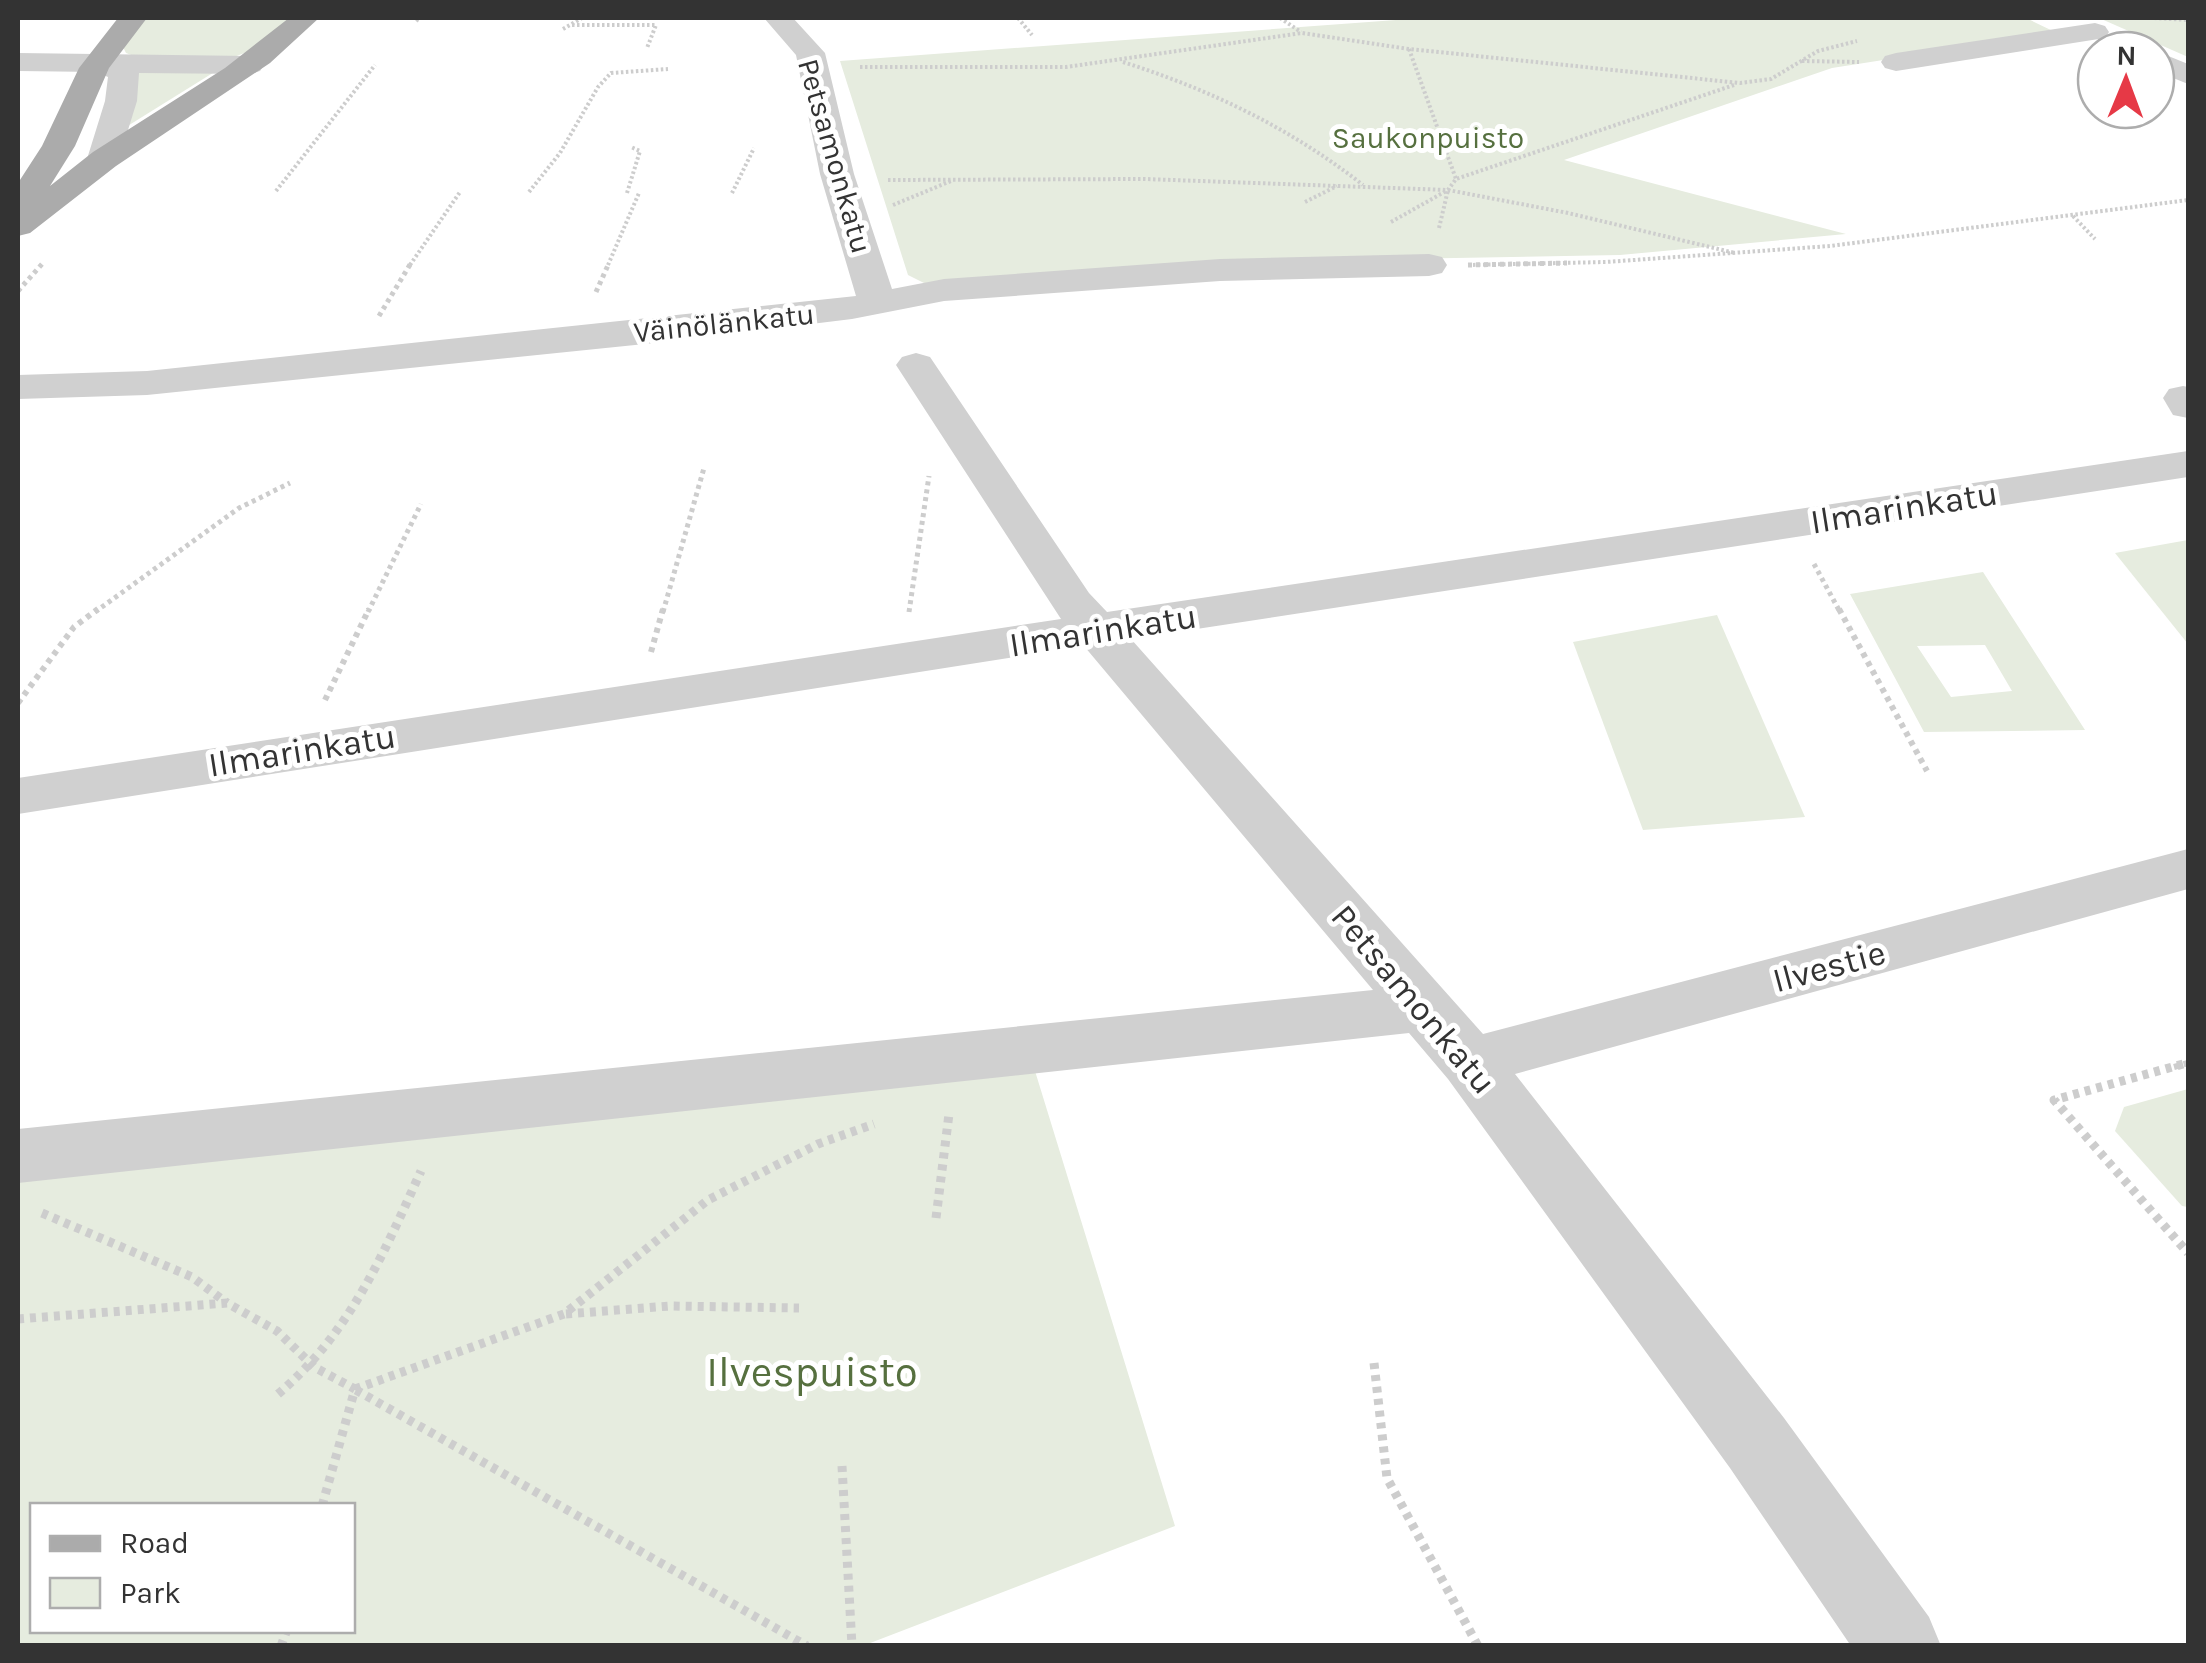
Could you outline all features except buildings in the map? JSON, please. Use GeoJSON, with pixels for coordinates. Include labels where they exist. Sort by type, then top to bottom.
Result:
{"type":"FeatureCollection","features":[{"type":"Feature","properties":{"kind":"main road"},"geometry":{"type":"LineString","coordinates":[[24,212],[30,188],[51,166],[64,142],[88,78],[133,18]]}},
{"type":"Feature","properties":{"kind":"main road"},"geometry":{"type":"LineString","coordinates":[[24,212],[73,186],[103,159],[249,65],[306,18]]}},
{"type":"Feature","properties":{"kind":"street","name":"Petsamonkatu"},"geometry":{"type":"LineString","coordinates":[[778,18],[810,54],[840,183],[877,302]]}},
{"type":"Feature","properties":{"kind":"street"},"geometry":{"type":"LineString","coordinates":[[1896,62],[2108,38],[2063,18]]}},
{"type":"Feature","properties":{"kind":"street"},"geometry":{"type":"LineString","coordinates":[[18,62],[249,65]]}},
{"type":"Feature","properties":{"kind":"street"},"geometry":{"type":"LineString","coordinates":[[99,62],[124,73],[121,101],[103,159]]}},
{"type":"Feature","properties":{"kind":"street","name":"Väinölänkatu"},"geometry":{"type":"LineString","coordinates":[[18,388],[147,383],[674,329],[852,308],[944,290],[1220,270],[1430,266]]}},
{"type":"Feature","properties":{"kind":"street","name":"Petsamonkatu"},"geometry":{"type":"LineString","coordinates":[[916,365],[1072,602],[1470,1062],[1745,1427],[1900,1646]]}},
{"type":"Feature","properties":{"kind":"street","name":"Ilmarinkatu"},"geometry":{"type":"LineString","coordinates":[[18,796],[402,734],[2188,464]]}},
{"type":"Feature","properties":{"kind":"street","name":"Ilvestie"},"geometry":{"type":"LineString","coordinates":[[1470,1062],[2188,869]]}},
{"type":"Feature","properties":{"kind":"street"},"geometry":{"type":"LineString","coordinates":[[26,1183],[454,1112],[1425,1008]]}},
{"type":"Feature","properties":{"kind":"path"},"geometry":{"type":"LineString","coordinates":[[564,29],[582,18]]}},
{"type":"Feature","properties":{"kind":"path"},"geometry":{"type":"LineString","coordinates":[[1018,18],[1032,35]]}},
{"type":"Feature","properties":{"kind":"path"},"geometry":{"type":"LineString","coordinates":[[1280,18],[1302,33]]}},
{"type":"Feature","properties":{"kind":"path"},"geometry":{"type":"LineString","coordinates":[[2154,18],[2188,20]]}},
{"type":"Feature","properties":{"kind":"path"},"geometry":{"type":"LineString","coordinates":[[572,24],[656,25],[647,48]]}},
{"type":"Feature","properties":{"kind":"path"},"geometry":{"type":"LineString","coordinates":[[814,70],[835,66],[1010,70],[1122,62],[1205,44],[1302,33],[1740,83],[1771,80],[1818,52],[1870,37]]}},
{"type":"Feature","properties":{"kind":"path"},"geometry":{"type":"LineString","coordinates":[[1409,48],[1456,179]]}},
{"type":"Feature","properties":{"kind":"path"},"geometry":{"type":"LineString","coordinates":[[1122,62],[1193,84],[1264,115],[1321,150],[1365,186]]}},
{"type":"Feature","properties":{"kind":"path"},"geometry":{"type":"LineString","coordinates":[[1802,62],[1896,62]]}},
{"type":"Feature","properties":{"kind":"path"},"geometry":{"type":"LineString","coordinates":[[276,192],[375,65]]}},
{"type":"Feature","properties":{"kind":"path"},"geometry":{"type":"LineString","coordinates":[[529,192],[560,153],[598,87],[612,73],[668,69]]}},
{"type":"Feature","properties":{"kind":"path"},"geometry":{"type":"LineString","coordinates":[[1448,190],[1456,179],[1740,83]]}},
{"type":"Feature","properties":{"kind":"path"},"geometry":{"type":"LineString","coordinates":[[627,192],[640,151],[631,147]]}},
{"type":"Feature","properties":{"kind":"path"},"geometry":{"type":"LineString","coordinates":[[732,193],[754,148]]}},
{"type":"Feature","properties":{"kind":"path"},"geometry":{"type":"LineString","coordinates":[[878,212],[956,178]]}},
{"type":"Feature","properties":{"kind":"path"},"geometry":{"type":"LineString","coordinates":[[840,183],[956,178],[1448,190],[1568,213],[1735,253]]}},
{"type":"Feature","properties":{"kind":"path"},"geometry":{"type":"LineString","coordinates":[[1305,202],[1338,185]]}},
{"type":"Feature","properties":{"kind":"path"},"geometry":{"type":"LineString","coordinates":[[378,317],[432,227],[460,192]]}},
{"type":"Feature","properties":{"kind":"path"},"geometry":{"type":"LineString","coordinates":[[594,296],[639,193]]}},
{"type":"Feature","properties":{"kind":"path"},"geometry":{"type":"LineString","coordinates":[[1430,266],[1606,262],[1830,246],[2188,200]]}},
{"type":"Feature","properties":{"kind":"path"},"geometry":{"type":"LineString","coordinates":[[2072,215],[2095,239]]}},
{"type":"Feature","properties":{"kind":"path"},"geometry":{"type":"LineString","coordinates":[[647,667],[704,468]]}},
{"type":"Feature","properties":{"kind":"path"},"geometry":{"type":"LineString","coordinates":[[906,628],[930,470]]}},
{"type":"Feature","properties":{"kind":"path"},"geometry":{"type":"LineString","coordinates":[[18,703],[74,627],[239,508],[290,482]]}},
{"type":"Feature","properties":{"kind":"path"},"geometry":{"type":"LineString","coordinates":[[318,714],[421,504]]}},
{"type":"Feature","properties":{"kind":"path"},"geometry":{"type":"LineString","coordinates":[[1814,563],[1927,771]]}},
{"type":"Feature","properties":{"kind":"path"},"geometry":{"type":"LineString","coordinates":[[936,1218],[951,1098],[994,1054]]}},
{"type":"Feature","properties":{"kind":"path"},"geometry":{"type":"LineString","coordinates":[[2188,1062],[2054,1100],[2188,1253]]}},
{"type":"Feature","properties":{"kind":"path"},"geometry":{"type":"LineString","coordinates":[[278,1394],[314,1366],[356,1312],[431,1150],[454,1112]]}},
{"type":"Feature","properties":{"kind":"path"},"geometry":{"type":"LineString","coordinates":[[564,1314],[708,1200],[818,1144],[884,1121]]}},
{"type":"Feature","properties":{"kind":"path"},"geometry":{"type":"LineString","coordinates":[[26,1183],[192,1277],[227,1303],[277,1331],[314,1366],[807,1646]]}},
{"type":"Feature","properties":{"kind":"path"},"geometry":{"type":"LineString","coordinates":[[18,1319],[227,1303]]}},
{"type":"Feature","properties":{"kind":"path"},"geometry":{"type":"LineString","coordinates":[[355,1389],[564,1314],[670,1306],[799,1308]]}},
{"type":"Feature","properties":{"kind":"path"},"geometry":{"type":"LineString","coordinates":[[1374,1364],[1387,1478],[1478,1646]]}},
{"type":"Feature","properties":{"kind":"path"},"geometry":{"type":"LineString","coordinates":[[323,1503],[355,1389]]}},
{"type":"Feature","properties":{"kind":"path"},"geometry":{"type":"LineString","coordinates":[[842,1466],[852,1646]]}},
{"type":"Feature","properties":{"kind":"green space"},"geometry":{"type":"Polygon","coordinates":[[[146,18],[291,18],[247,52],[234,57],[139,58],[126,53],[122,45],[146,18]]]}},
{"type":"Feature","properties":{"kind":"green space","name":"Saukonpuisto"},"geometry":{"type":"Polygon","coordinates":[[[1423,18],[2026,18],[2057,33],[1832,68],[1564,160],[1846,234],[1620,255],[1223,262],[926,284],[908,275],[840,61],[1423,18]]]}},
{"type":"Feature","properties":{"kind":"green space"},"geometry":{"type":"Polygon","coordinates":[[[2099,18],[2188,18],[2188,57],[2176,52],[2176,30],[2126,30],[2099,18]]]}},
{"type":"Feature","properties":{"kind":"green space"},"geometry":{"type":"Polygon","coordinates":[[[136,71],[216,71],[126,127],[136,71]]]}},
{"type":"Feature","properties":{"kind":"green space"},"geometry":{"type":"Polygon","coordinates":[[[2188,540],[2188,644],[2115,553],[2188,540]]]}},
{"type":"Feature","properties":{"kind":"green space"},"geometry":{"type":"Polygon","coordinates":[[[1983,572],[2085,730],[1924,732],[1850,594],[1983,572]],[[1985,645],[1917,646],[1951,697],[2012,691],[1985,645]]]}},
{"type":"Feature","properties":{"kind":"green space"},"geometry":{"type":"Polygon","coordinates":[[[1717,615],[1805,817],[1643,830],[1573,642],[1717,615]]]}},
{"type":"Feature","properties":{"kind":"green space","name":"Ilvespuisto"},"geometry":{"type":"Polygon","coordinates":[[[1035,1071],[1175,1526],[865,1645],[18,1645],[18,1177],[1035,1071]]]}},
{"type":"Feature","properties":{"kind":"green space"},"geometry":{"type":"Polygon","coordinates":[[[2188,1089],[2188,1207],[2182,1206],[2115,1131],[2124,1107],[2188,1089]]]}}]}
